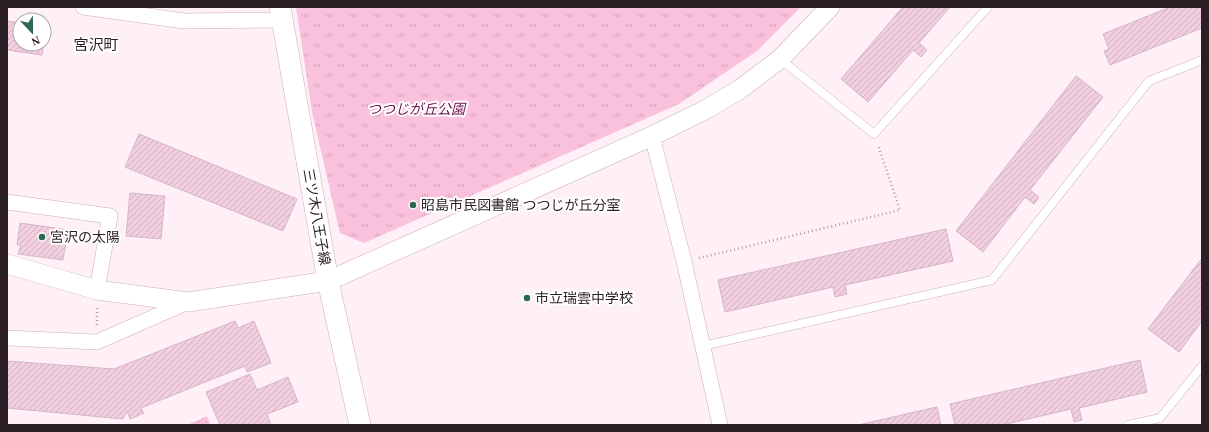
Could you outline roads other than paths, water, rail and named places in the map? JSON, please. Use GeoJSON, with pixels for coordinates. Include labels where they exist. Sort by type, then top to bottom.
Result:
{"type":"FeatureCollection","features":[{"type":"Feature","properties":{"kind":"main road","name":"三ツ木八王子線"},"geometry":{"type":"LineString","coordinates":[[281,14],[328,281],[360,425]]}},
{"type":"Feature","properties":{"kind":"street"},"geometry":{"type":"LineString","coordinates":[[83,7],[184,21],[281,14]]}},
{"type":"Feature","properties":{"kind":"street"},"geometry":{"type":"LineString","coordinates":[[7,338],[97,342],[188,302],[328,281],[652,136],[705,110],[739,90],[780,59],[822,10]]}},
{"type":"Feature","properties":{"kind":"street"},"geometry":{"type":"LineString","coordinates":[[652,136],[684,261],[720,425]]}},
{"type":"Feature","properties":{"kind":"street"},"geometry":{"type":"LineString","coordinates":[[7,202],[110,216],[97,290]]}},
{"type":"Feature","properties":{"kind":"street"},"geometry":{"type":"LineString","coordinates":[[7,264],[97,290],[188,302]]}},
{"type":"Feature","properties":{"kind":"lane"},"geometry":{"type":"LineString","coordinates":[[780,59],[874,134],[988,7]]}},
{"type":"Feature","properties":{"kind":"lane"},"geometry":{"type":"LineString","coordinates":[[703,346],[992,280],[1149,81],[1202,60]]}},
{"type":"Feature","properties":{"kind":"lane"},"geometry":{"type":"LineString","coordinates":[[1128,425],[1160,418],[1202,366]]}},
{"type":"Feature","properties":{"kind":"place","name":"昭島市民図書館 つつじが丘分室"},"geometry":{"type":"Point","coordinates":[413,205]}},
{"type":"Feature","properties":{"kind":"place","name":"宮沢の太陽"},"geometry":{"type":"Point","coordinates":[42,237]}},
{"type":"Feature","properties":{"kind":"place","name":"市立瑞雲中学校"},"geometry":{"type":"Point","coordinates":[527,298]}},
{"type":"Feature","properties":{"kind":"district","name":"宮沢町"},"geometry":{"type":"Point","coordinates":[96,45]}},
{"type":"Feature","properties":{"kind":"park label","name":"つつじが丘公園"},"geometry":{"type":"Point","coordinates":[416,109]}}]}
